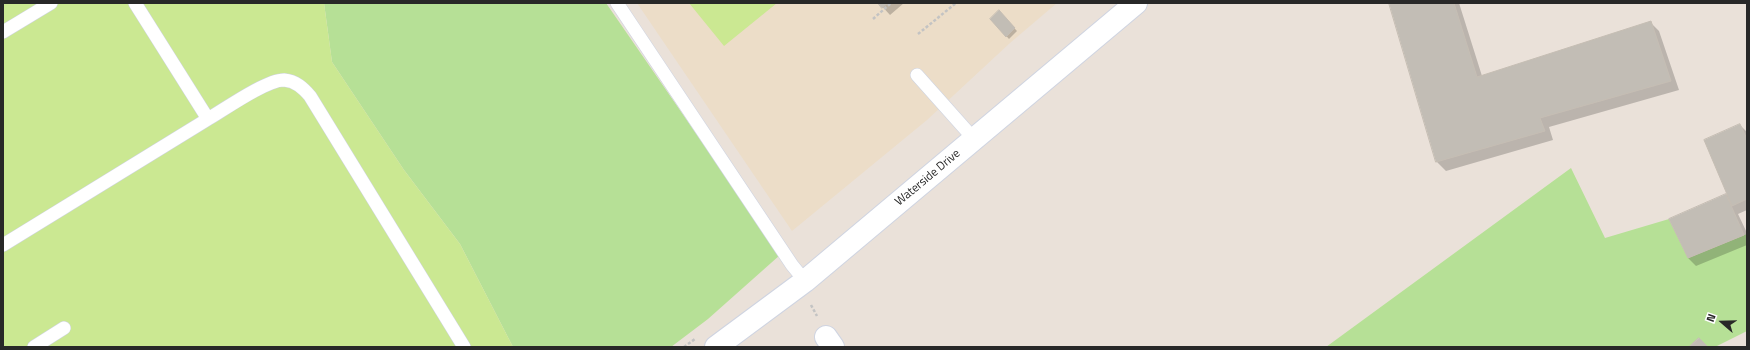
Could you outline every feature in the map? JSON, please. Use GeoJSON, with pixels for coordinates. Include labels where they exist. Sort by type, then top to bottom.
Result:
{"type":"FeatureCollection","features":[{"type":"Feature","properties":{"kind":"street","name":"Waterside Drive"},"geometry":{"type":"LineString","coordinates":[[716,347],[805,281],[1136,3]]}},
{"type":"Feature","properties":{"kind":"lane"},"geometry":{"type":"LineString","coordinates":[[3,32],[51,3]]}},
{"type":"Feature","properties":{"kind":"lane"},"geometry":{"type":"LineString","coordinates":[[135,3],[208,119]]}},
{"type":"Feature","properties":{"kind":"lane"},"geometry":{"type":"LineString","coordinates":[[617,3],[792,264],[805,281]]}},
{"type":"Feature","properties":{"kind":"lane"},"geometry":{"type":"LineString","coordinates":[[917,75],[974,139]]}},
{"type":"Feature","properties":{"kind":"lane"},"geometry":{"type":"LineString","coordinates":[[3,245],[208,119],[272,82],[285,80],[294,82],[303,88],[310,96],[464,347]]}},
{"type":"Feature","properties":{"kind":"lane"},"geometry":{"type":"LineString","coordinates":[[34,347],[64,328]]}},
{"type":"Feature","properties":{"kind":"path"},"geometry":{"type":"LineString","coordinates":[[873,19],[891,3]]}},
{"type":"Feature","properties":{"kind":"path"},"geometry":{"type":"LineString","coordinates":[[918,34],[956,3]]}},
{"type":"Feature","properties":{"kind":"shaded area"},"geometry":{"type":"Polygon","coordinates":[[[637,3],[1057,3],[1010,43],[927,120],[792,231],[637,3]]]}},
{"type":"Feature","properties":{"kind":"green space"},"geometry":{"type":"Polygon","coordinates":[[[3,3],[324,3],[332,62],[404,170],[460,244],[513,347],[3,347],[3,3]]]}},
{"type":"Feature","properties":{"kind":"green space"},"geometry":{"type":"Polygon","coordinates":[[[324,3],[606,3],[780,255],[708,319],[671,347],[513,347],[460,244],[404,170],[332,62],[324,3]]]}},
{"type":"Feature","properties":{"kind":"green space"},"geometry":{"type":"Polygon","coordinates":[[[689,3],[777,3],[724,46],[689,3]]]}},
{"type":"Feature","properties":{"kind":"green space"},"geometry":{"type":"Polygon","coordinates":[[[1571,168],[1605,238],[1669,219],[1688,258],[1747,234],[1747,331],[1715,347],[1708,347],[1699,338],[1689,347],[1326,347],[1571,168]]]}},
{"type":"Feature","properties":{"kind":"building"},"geometry":{"type":"Polygon","coordinates":[[[878,3],[888,3],[882,8],[878,3]]]}},
{"type":"Feature","properties":{"kind":"building"},"geometry":{"type":"Polygon","coordinates":[[[1389,3],[1454,3],[1477,77],[1651,21],[1671,81],[1540,118],[1545,131],[1436,162],[1389,3]]]}},
{"type":"Feature","properties":{"kind":"building"},"geometry":{"type":"Polygon","coordinates":[[[999,10],[1015,28],[1006,37],[990,19],[999,10]]]}},
{"type":"Feature","properties":{"kind":"building"},"geometry":{"type":"Polygon","coordinates":[[[1740,124],[1747,139],[1747,199],[1732,206],[1704,140],[1740,124]]]}},
{"type":"Feature","properties":{"kind":"building"},"geometry":{"type":"Polygon","coordinates":[[[1726,194],[1744,235],[1688,258],[1669,219],[1726,194]]]}},
{"type":"Feature","properties":{"kind":"building"},"geometry":{"type":"Polygon","coordinates":[[[1699,338],[1708,347],[1689,347],[1699,338]]]}}]}
